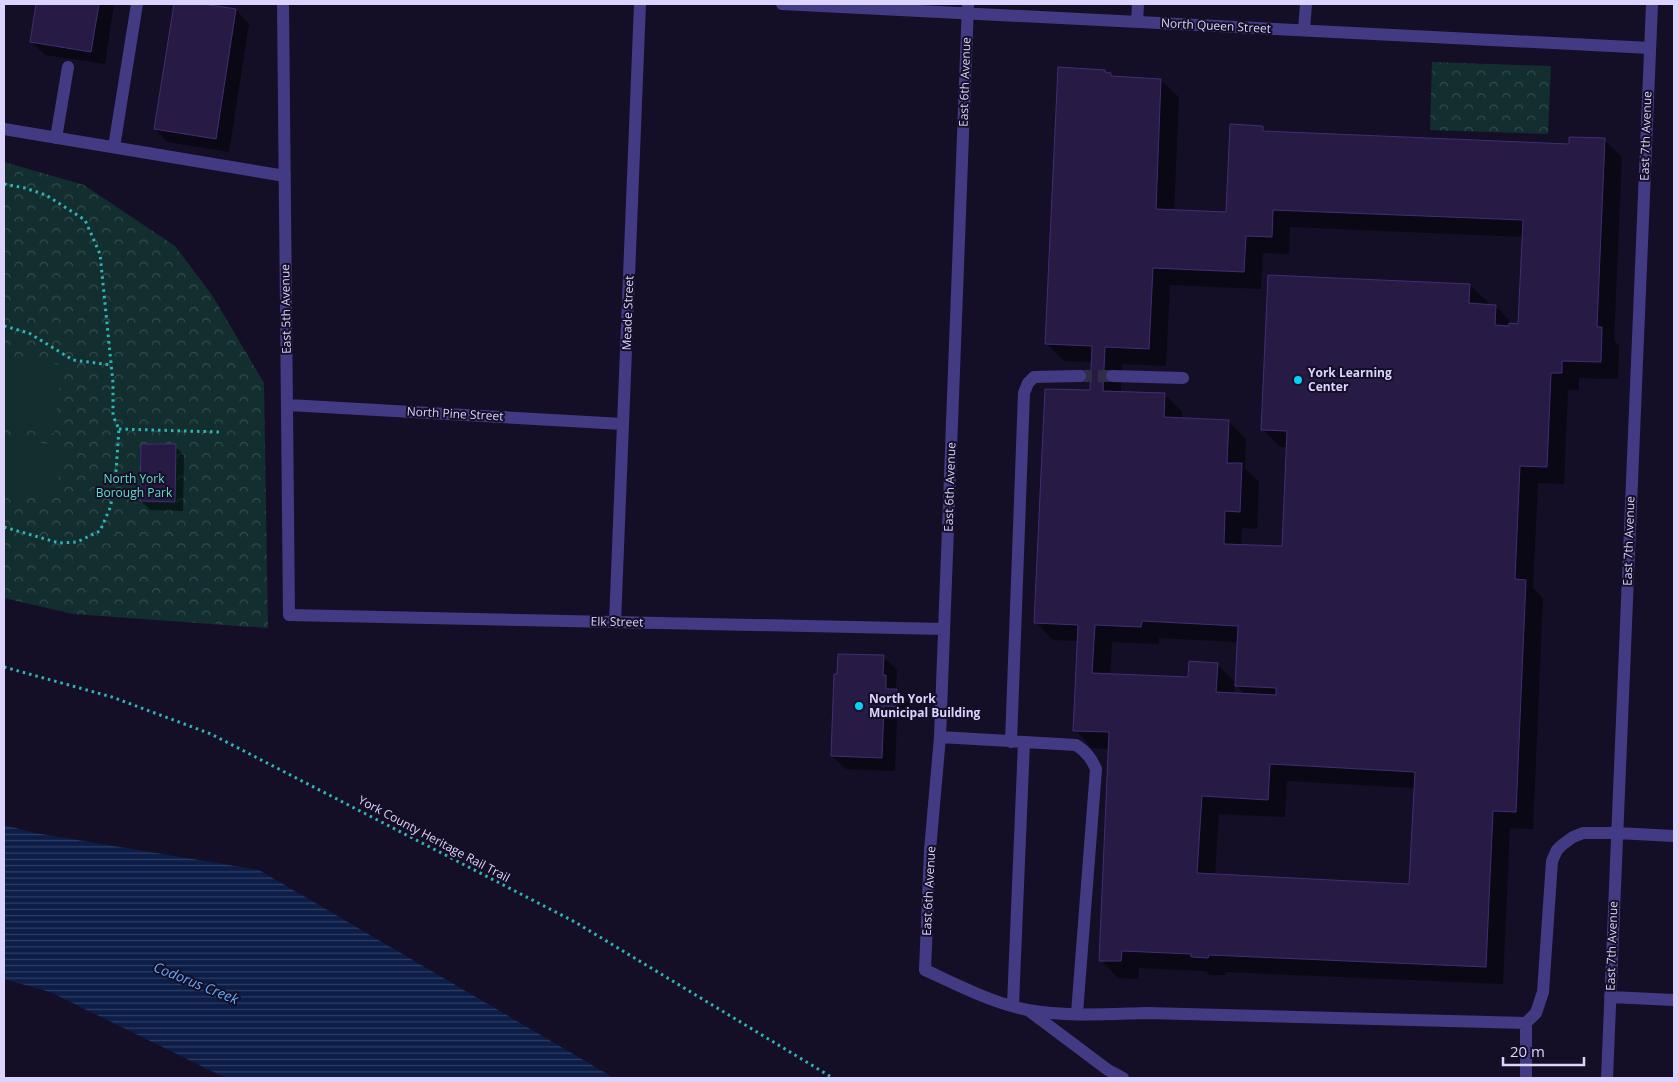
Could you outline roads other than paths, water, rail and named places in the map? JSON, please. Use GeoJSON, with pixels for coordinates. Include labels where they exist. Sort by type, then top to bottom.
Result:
{"type":"FeatureCollection","features":[{"type":"Feature","properties":{"kind":"street"},"geometry":{"type":"LineString","coordinates":[[114,147],[137,4]]}},
{"type":"Feature","properties":{"kind":"street","name":"East 5th Avenue"},"geometry":{"type":"LineString","coordinates":[[283,4],[289,615]]}},
{"type":"Feature","properties":{"kind":"street","name":"Meade Street"},"geometry":{"type":"LineString","coordinates":[[615,622],[640,4]]}},
{"type":"Feature","properties":{"kind":"street","name":"North Queen Street"},"geometry":{"type":"LineString","coordinates":[[782,4],[968,8],[1137,22],[1650,48]]}},
{"type":"Feature","properties":{"kind":"street"},"geometry":{"type":"LineString","coordinates":[[1137,22],[1138,4]]}},
{"type":"Feature","properties":{"kind":"street"},"geometry":{"type":"LineString","coordinates":[[1304,30],[1306,4]]}},
{"type":"Feature","properties":{"kind":"street","name":"East 7th Avenue"},"geometry":{"type":"LineString","coordinates":[[1607,1078],[1652,4]]}},
{"type":"Feature","properties":{"kind":"street","name":"East 6th Avenue"},"geometry":{"type":"LineString","coordinates":[[968,8],[940,737],[930,850],[925,970],[968,990],[1013,1005]]}},
{"type":"Feature","properties":{"kind":"street"},"geometry":{"type":"LineString","coordinates":[[56,138],[68,67]]}},
{"type":"Feature","properties":{"kind":"street"},"geometry":{"type":"LineString","coordinates":[[4,129],[285,176]]}},
{"type":"Feature","properties":{"kind":"street"},"geometry":{"type":"LineString","coordinates":[[1010,742],[1024,393],[1028,383],[1034,377],[1080,376]]}},
{"type":"Feature","properties":{"kind":"street"},"geometry":{"type":"LineString","coordinates":[[1112,376],[1183,378]]}},
{"type":"Feature","properties":{"kind":"street","name":"North Pine Street"},"geometry":{"type":"LineString","coordinates":[[288,405],[623,424]]}},
{"type":"Feature","properties":{"kind":"street","name":"Elk Street"},"geometry":{"type":"LineString","coordinates":[[289,615],[944,629]]}},
{"type":"Feature","properties":{"kind":"street"},"geometry":{"type":"LineString","coordinates":[[940,737],[1076,745],[1085,751],[1096,769],[1077,1014]]}},
{"type":"Feature","properties":{"kind":"street"},"geometry":{"type":"LineString","coordinates":[[1024,742],[1013,1005],[1028,1010],[1077,1014],[1147,1013],[1526,1024]]}},
{"type":"Feature","properties":{"kind":"street"},"geometry":{"type":"LineString","coordinates":[[1526,1078],[1526,1024],[1536,1013],[1543,992],[1552,861],[1556,850],[1573,837],[1583,833],[1674,836]]}},
{"type":"Feature","properties":{"kind":"street"},"geometry":{"type":"LineString","coordinates":[[1610,997],[1674,1000]]}},
{"type":"Feature","properties":{"kind":"street"},"geometry":{"type":"LineString","coordinates":[[1028,1010],[1108,1070],[1123,1078]]}},
{"type":"Feature","properties":{"kind":"water","name":"Codorus Creek"},"geometry":{"type":"Polygon","coordinates":[[[4,825],[35,833],[259,870],[614,1078],[226,1078],[50,992],[4,979],[4,825]]]}},
{"type":"Feature","properties":{"kind":"tunnel"},"geometry":{"type":"LineString","coordinates":[[1080,376],[1112,376]]}},
{"type":"Feature","properties":{"kind":"place","name":"York Learning Center"},"geometry":{"type":"Point","coordinates":[1298,380]}},
{"type":"Feature","properties":{"kind":"place","name":"North York Municipal Building"},"geometry":{"type":"Point","coordinates":[859,706]}},
{"type":"Feature","properties":{"kind":"park label","name":"North York Borough Park"},"geometry":{"type":"Point","coordinates":[134,486]}}]}
